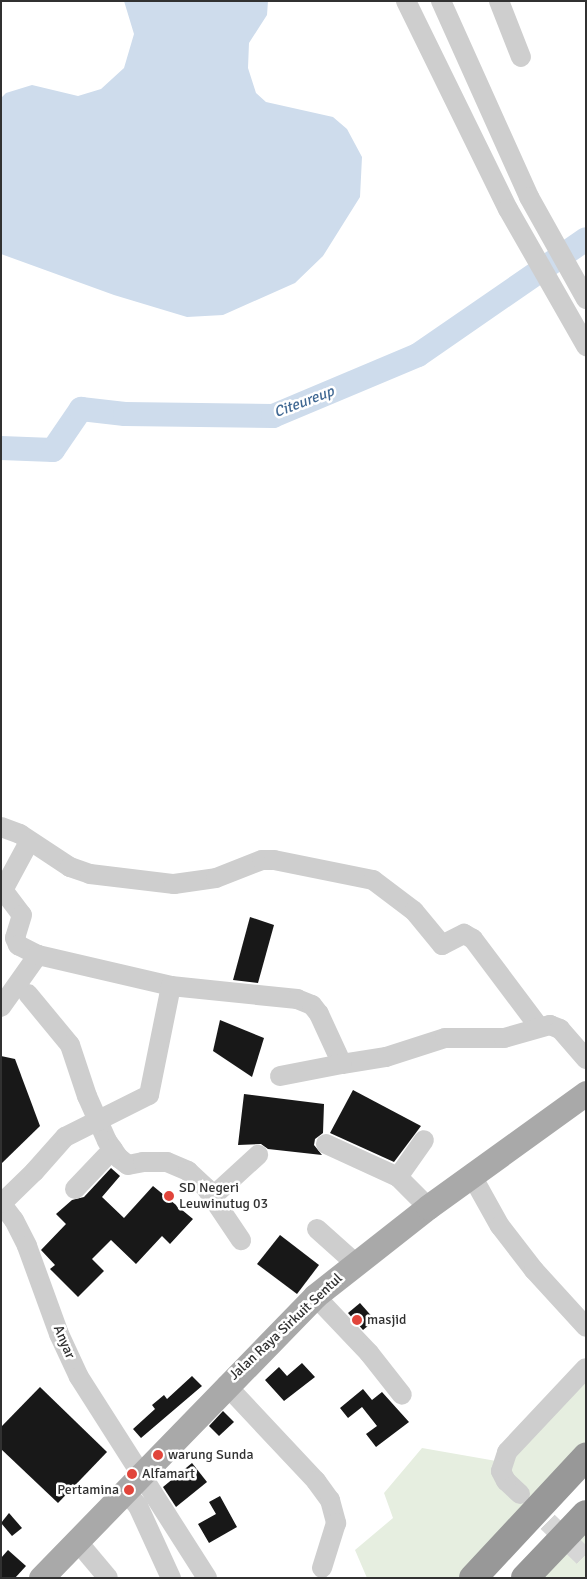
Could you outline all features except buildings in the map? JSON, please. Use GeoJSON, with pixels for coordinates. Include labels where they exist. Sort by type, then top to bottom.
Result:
{"type":"FeatureCollection","features":[{"type":"Feature","properties":{"kind":"highway"},"geometry":{"type":"LineString","coordinates":[[473,1578],[586,1457]]}},
{"type":"Feature","properties":{"kind":"highway"},"geometry":{"type":"LineString","coordinates":[[525,1578],[586,1514]]}},
{"type":"Feature","properties":{"kind":"main road","name":"Jalan Raya Sirkuit Sentul"},"geometry":{"type":"LineString","coordinates":[[41,1578],[226,1385],[315,1296],[428,1208],[586,1093]]}},
{"type":"Feature","properties":{"kind":"street"},"geometry":{"type":"LineString","coordinates":[[406,1],[508,209],[579,328]]}},
{"type":"Feature","properties":{"kind":"street"},"geometry":{"type":"LineString","coordinates":[[441,1],[529,197],[586,299]]}},
{"type":"Feature","properties":{"kind":"street"},"geometry":{"type":"LineString","coordinates":[[499,1],[522,57]]}},
{"type":"Feature","properties":{"kind":"street"},"geometry":{"type":"LineString","coordinates":[[1,827],[20,834],[29,842],[82,872],[174,884],[216,878],[262,860],[274,860],[373,880],[414,911],[442,945],[464,934],[473,939],[539,1027]]}},
{"type":"Feature","properties":{"kind":"street"},"geometry":{"type":"LineString","coordinates":[[29,842],[3,890],[22,915],[14,938],[18,944],[38,955],[171,986],[297,999],[312,1005],[328,1030],[342,1064]]}},
{"type":"Feature","properties":{"kind":"street"},"geometry":{"type":"LineString","coordinates":[[1,1007],[38,955]]}},
{"type":"Feature","properties":{"kind":"street"},"geometry":{"type":"LineString","coordinates":[[1,1203],[34,1172],[65,1137],[97,1119],[149,1095],[171,986]]}},
{"type":"Feature","properties":{"kind":"street"},"geometry":{"type":"LineString","coordinates":[[28,994],[70,1045],[97,1119],[113,1149],[128,1165],[167,1162],[188,1171],[206,1188],[241,1240]]}},
{"type":"Feature","properties":{"kind":"street"},"geometry":{"type":"LineString","coordinates":[[280,1076],[386,1057],[445,1038],[504,1038],[550,1025],[560,1029],[586,1060]]}},
{"type":"Feature","properties":{"kind":"street"},"geometry":{"type":"LineString","coordinates":[[398,1177],[424,1140]]}},
{"type":"Feature","properties":{"kind":"street"},"geometry":{"type":"LineString","coordinates":[[326,1144],[398,1177],[428,1208]]}},
{"type":"Feature","properties":{"kind":"street"},"geometry":{"type":"LineString","coordinates":[[74,1189],[113,1149]]}},
{"type":"Feature","properties":{"kind":"street"},"geometry":{"type":"LineString","coordinates":[[211,1198],[258,1155]]}},
{"type":"Feature","properties":{"kind":"street"},"geometry":{"type":"LineString","coordinates":[[472,1176],[500,1226],[534,1270],[586,1327]]}},
{"type":"Feature","properties":{"kind":"street","name":"Anyar"},"geometry":{"type":"LineString","coordinates":[[1,1203],[27,1246],[59,1334],[132,1483]]}},
{"type":"Feature","properties":{"kind":"street"},"geometry":{"type":"LineString","coordinates":[[317,1229],[355,1264]]}},
{"type":"Feature","properties":{"kind":"street"},"geometry":{"type":"LineString","coordinates":[[315,1296],[369,1353],[402,1395]]}},
{"type":"Feature","properties":{"kind":"street"},"geometry":{"type":"LineString","coordinates":[[520,1494],[506,1481],[501,1471],[507,1452],[586,1368]]}},
{"type":"Feature","properties":{"kind":"street"},"geometry":{"type":"LineString","coordinates":[[226,1385],[316,1481],[330,1500],[336,1523],[322,1568]]}},
{"type":"Feature","properties":{"kind":"street"},"geometry":{"type":"LineString","coordinates":[[132,1483],[138,1506],[171,1578]]}},
{"type":"Feature","properties":{"kind":"street"},"geometry":{"type":"LineString","coordinates":[[132,1483],[207,1578]]}},
{"type":"Feature","properties":{"kind":"street"},"geometry":{"type":"LineString","coordinates":[[77,1541],[108,1578]]}},
{"type":"Feature","properties":{"kind":"shaded area"},"geometry":{"type":"Polygon","coordinates":[[[586,1368],[586,1457],[473,1578],[367,1578],[355,1550],[393,1518],[384,1493],[422,1448],[502,1462],[586,1368]]]}},
{"type":"Feature","properties":{"kind":"shaded area"},"geometry":{"type":"Polygon","coordinates":[[[586,1514],[586,1578],[525,1578],[586,1514]]]}},
{"type":"Feature","properties":{"kind":"water"},"geometry":{"type":"Polygon","coordinates":[[[124,1],[268,1],[267,15],[249,43],[248,68],[256,93],[266,102],[333,117],[347,129],[362,157],[360,197],[323,256],[295,283],[223,315],[187,317],[114,295],[1,254],[1,98],[6,93],[32,85],[78,96],[101,89],[124,68],[134,34],[124,1]]]}},
{"type":"Feature","properties":{"kind":"waterway","name":"Citeureup"},"geometry":{"type":"LineString","coordinates":[[1,448],[53,450],[81,409],[125,414],[273,416],[418,355],[586,239]]}},
{"type":"Feature","properties":{"kind":"tunnel"},"geometry":{"type":"LineString","coordinates":[[526,1501],[586,1559]]}},
{"type":"Feature","properties":{"kind":"place","name":"SD Negeri Leuwinutug 03"},"geometry":{"type":"Point","coordinates":[169,1196]}},
{"type":"Feature","properties":{"kind":"place","name":"masjid"},"geometry":{"type":"Point","coordinates":[357,1320]}},
{"type":"Feature","properties":{"kind":"place","name":"warung Sunda"},"geometry":{"type":"Point","coordinates":[158,1455]}},
{"type":"Feature","properties":{"kind":"place","name":"Alfamart"},"geometry":{"type":"Point","coordinates":[132,1474]}},
{"type":"Feature","properties":{"kind":"place","name":"Pertamina"},"geometry":{"type":"Point","coordinates":[129,1490]}}]}
